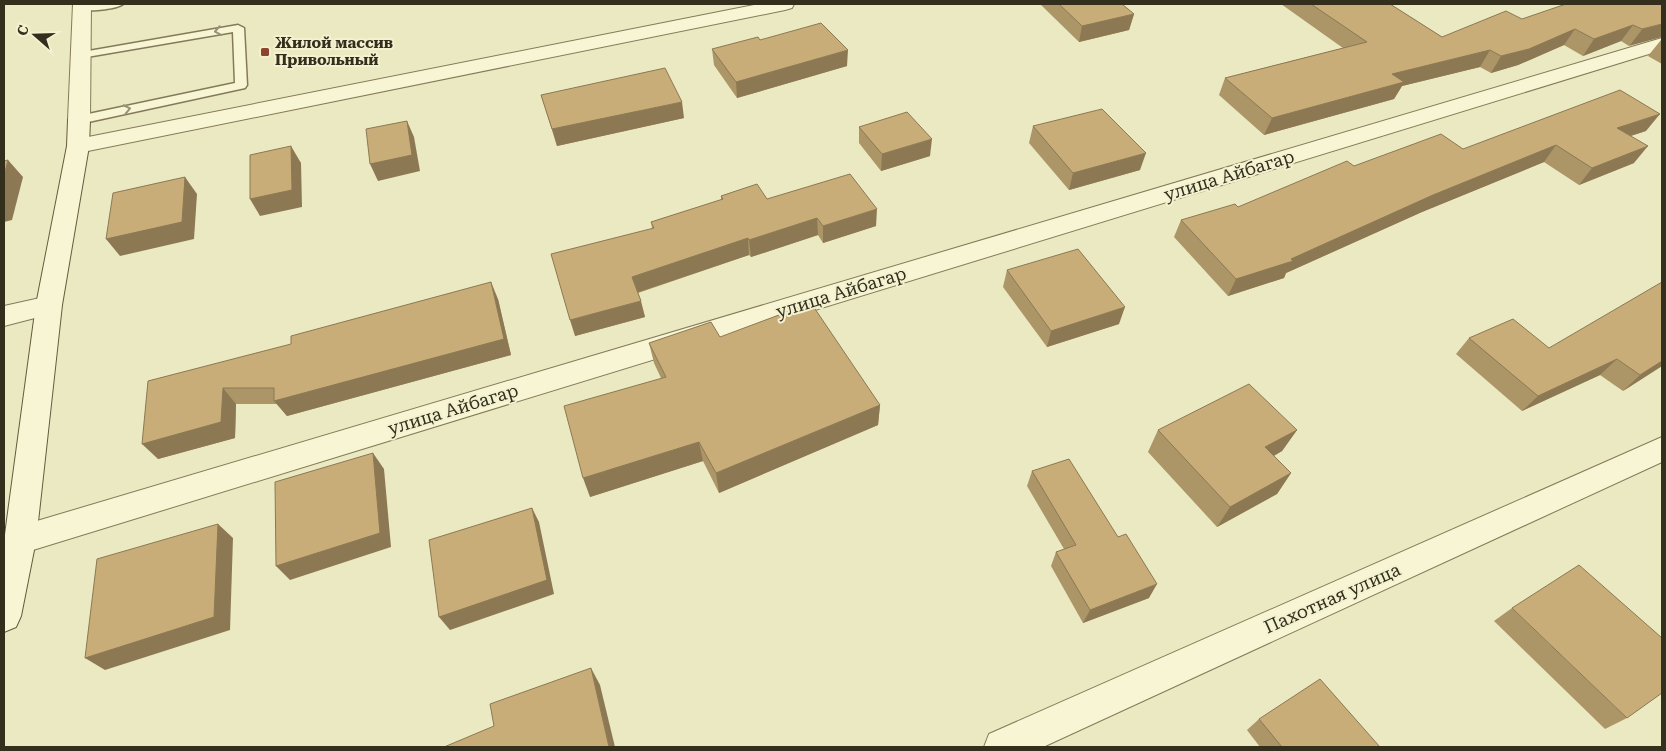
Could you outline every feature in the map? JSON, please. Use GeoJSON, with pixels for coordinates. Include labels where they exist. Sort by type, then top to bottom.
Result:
{"type":"FeatureCollection","features":[{"type":"Feature","properties":{"kind":"street"},"geometry":{"type":"LineString","coordinates":[[79,133],[785,4]]}},
{"type":"Feature","properties":{"kind":"street"},"geometry":{"type":"LineString","coordinates":[[4,616],[20,540],[49,305],[79,133],[82,6]]}},
{"type":"Feature","properties":{"kind":"street","name":"улица Айбагар"},"geometry":{"type":"LineString","coordinates":[[20,540],[1662,44]]}},
{"type":"Feature","properties":{"kind":"street"},"geometry":{"type":"LineString","coordinates":[[4,316],[49,305]]}},
{"type":"Feature","properties":{"kind":"street","name":"Пахотная улица"},"geometry":{"type":"LineString","coordinates":[[1002,747],[1662,449]]}},
{"type":"Feature","properties":{"kind":"lane"},"geometry":{"type":"LineString","coordinates":[[82,6],[118,4]]}},
{"type":"Feature","properties":{"kind":"lane"},"geometry":{"type":"LineString","coordinates":[[79,133],[241,85],[238,28],[81,55]]}},
{"type":"Feature","properties":{"kind":"building"},"geometry":{"type":"Polygon","coordinates":[[[1059,4],[1122,4],[1134,14],[1082,26],[1059,4]]]}},
{"type":"Feature","properties":{"kind":"building"},"geometry":{"type":"Polygon","coordinates":[[[1311,4],[1390,4],[1442,37],[1506,11],[1522,19],[1566,4],[1662,4],[1662,24],[1642,29],[1633,25],[1594,39],[1575,29],[1529,49],[1501,56],[1490,50],[1392,74],[1404,82],[1272,118],[1225,78],[1367,42],[1311,4]]]}},
{"type":"Feature","properties":{"kind":"building"},"geometry":{"type":"Polygon","coordinates":[[[821,23],[848,50],[736,82],[712,49],[758,37],[760,40],[821,23]]]}},
{"type":"Feature","properties":{"kind":"building"},"geometry":{"type":"Polygon","coordinates":[[[665,68],[682,102],[552,129],[541,95],[665,68]]]}},
{"type":"Feature","properties":{"kind":"building"},"geometry":{"type":"Polygon","coordinates":[[[1620,90],[1660,114],[1617,128],[1648,146],[1592,168],[1556,145],[1433,195],[1291,259],[1293,261],[1236,279],[1181,220],[1235,204],[1238,207],[1347,161],[1354,166],[1441,134],[1463,149],[1620,90]]]}},
{"type":"Feature","properties":{"kind":"building"},"geometry":{"type":"Polygon","coordinates":[[[1102,109],[1146,153],[1073,173],[1033,126],[1102,109]]]}},
{"type":"Feature","properties":{"kind":"building"},"geometry":{"type":"Polygon","coordinates":[[[907,112],[932,139],[882,154],[859,127],[907,112]]]}},
{"type":"Feature","properties":{"kind":"building"},"geometry":{"type":"Polygon","coordinates":[[[407,121],[412,155],[370,164],[366,129],[407,121]]]}},
{"type":"Feature","properties":{"kind":"building"},"geometry":{"type":"Polygon","coordinates":[[[291,146],[292,190],[250,199],[250,155],[291,146]]]}},
{"type":"Feature","properties":{"kind":"building"},"geometry":{"type":"Polygon","coordinates":[[[8,160],[4,176],[4,161],[8,160]]]}},
{"type":"Feature","properties":{"kind":"building"},"geometry":{"type":"Polygon","coordinates":[[[850,174],[877,209],[823,226],[817,218],[749,240],[748,238],[632,277],[641,301],[570,320],[551,254],[654,228],[651,222],[723,199],[721,196],[757,184],[767,199],[850,174]]]}},
{"type":"Feature","properties":{"kind":"building"},"geometry":{"type":"Polygon","coordinates":[[[185,177],[182,222],[106,239],[113,193],[185,177]]]}},
{"type":"Feature","properties":{"kind":"building"},"geometry":{"type":"Polygon","coordinates":[[[1078,249],[1125,307],[1051,331],[1007,270],[1078,249]]]}},
{"type":"Feature","properties":{"kind":"building"},"geometry":{"type":"Polygon","coordinates":[[[491,282],[504,339],[274,401],[274,388],[223,388],[221,422],[142,444],[148,381],[291,344],[291,336],[491,282]]]}},
{"type":"Feature","properties":{"kind":"building"},"geometry":{"type":"Polygon","coordinates":[[[1662,282],[1662,361],[1640,375],[1617,359],[1538,396],[1469,338],[1513,319],[1549,348],[1662,282]]]}},
{"type":"Feature","properties":{"kind":"building"},"geometry":{"type":"Polygon","coordinates":[[[811,303],[880,405],[716,473],[699,442],[583,478],[564,406],[666,377],[649,343],[711,322],[720,337],[811,303]]]}},
{"type":"Feature","properties":{"kind":"building"},"geometry":{"type":"Polygon","coordinates":[[[1249,384],[1297,430],[1265,447],[1291,473],[1230,507],[1158,430],[1249,384]]]}},
{"type":"Feature","properties":{"kind":"building"},"geometry":{"type":"Polygon","coordinates":[[[373,453],[380,533],[276,566],[275,482],[373,453]]]}},
{"type":"Feature","properties":{"kind":"building"},"geometry":{"type":"Polygon","coordinates":[[[1069,459],[1118,537],[1126,534],[1157,584],[1090,610],[1056,552],[1076,545],[1032,471],[1069,459]]]}},
{"type":"Feature","properties":{"kind":"building"},"geometry":{"type":"Polygon","coordinates":[[[532,508],[547,580],[439,617],[429,540],[532,508]]]}},
{"type":"Feature","properties":{"kind":"building"},"geometry":{"type":"Polygon","coordinates":[[[218,524],[214,617],[85,658],[97,559],[218,524]]]}},
{"type":"Feature","properties":{"kind":"building"},"geometry":{"type":"Polygon","coordinates":[[[1579,565],[1662,638],[1662,693],[1627,718],[1512,608],[1579,565]]]}},
{"type":"Feature","properties":{"kind":"building"},"geometry":{"type":"Polygon","coordinates":[[[591,668],[609,747],[444,747],[494,726],[490,704],[591,668]]]}},
{"type":"Feature","properties":{"kind":"building"},"geometry":{"type":"Polygon","coordinates":[[[1320,679],[1380,747],[1282,747],[1259,719],[1320,679]]]}},
{"type":"Feature","properties":{"kind":"place","name":"Жилой массив Привольный"},"geometry":{"type":"Point","coordinates":[265,52]}}]}
